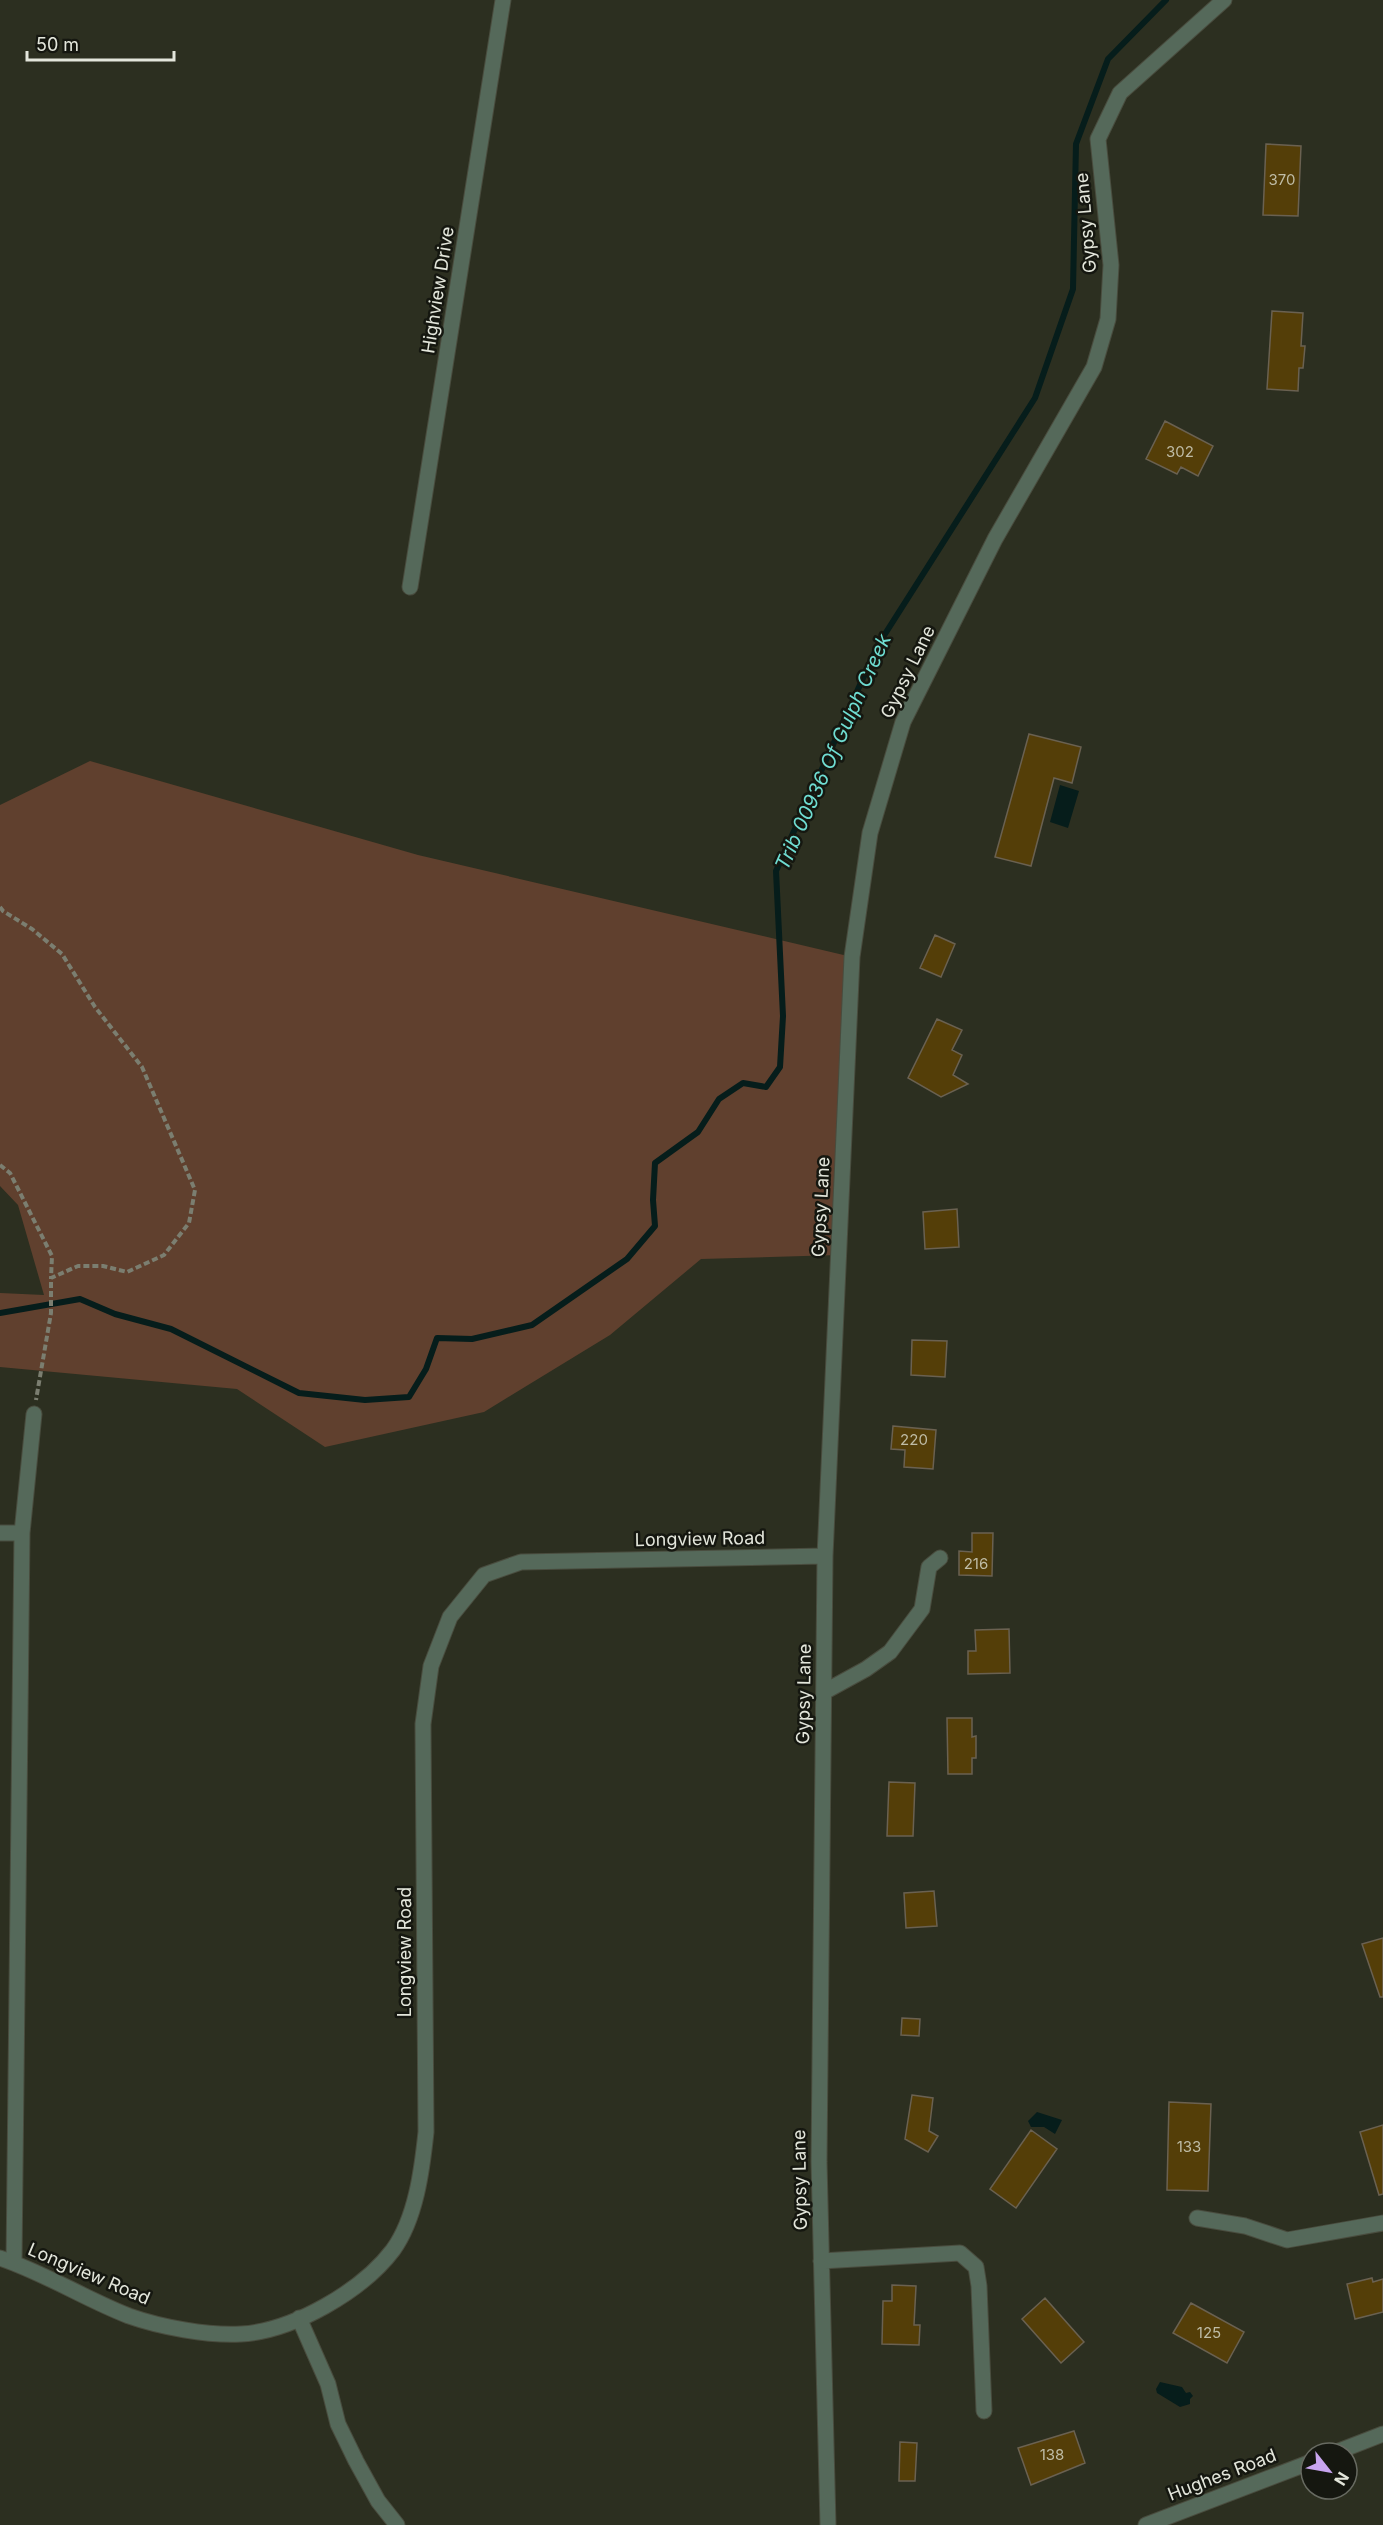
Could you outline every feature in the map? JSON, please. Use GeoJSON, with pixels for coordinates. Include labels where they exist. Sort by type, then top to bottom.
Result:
{"type":"FeatureCollection","features":[{"type":"Feature","properties":{"kind":"street","name":"Highview Drive"},"geometry":{"type":"LineString","coordinates":[[410,586],[503,0]]}},
{"type":"Feature","properties":{"kind":"street","name":"Gypsy Lane"},"geometry":{"type":"LineString","coordinates":[[828,2525],[819,2150],[825,1556],[852,957],[870,833],[903,722],[995,539],[1094,367],[1108,319],[1111,265],[1098,139],[1120,93],[1224,0]]}},
{"type":"Feature","properties":{"kind":"street"},"geometry":{"type":"LineString","coordinates":[[7,2260],[22,1533],[34,1414]]}},
{"type":"Feature","properties":{"kind":"street"},"geometry":{"type":"LineString","coordinates":[[0,1533],[22,1533]]}},
{"type":"Feature","properties":{"kind":"street","name":"Longview Road"},"geometry":{"type":"LineString","coordinates":[[7,2260],[130,2316],[203,2333],[242,2334],[265,2330],[299,2318],[341,2298],[393,2249],[416,2195],[426,2132],[423,1724],[431,1666],[450,1617],[484,1575],[521,1562],[825,1556]]}},
{"type":"Feature","properties":{"kind":"street"},"geometry":{"type":"LineString","coordinates":[[824,1692],[866,1669],[890,1652],[922,1609],[929,1567],[940,1558]]}},
{"type":"Feature","properties":{"kind":"street"},"geometry":{"type":"LineString","coordinates":[[1197,2218],[1245,2226],[1287,2240],[1383,2223]]}},
{"type":"Feature","properties":{"kind":"street"},"geometry":{"type":"LineString","coordinates":[[821,2261],[960,2253],[976,2266],[980,2286],[984,2411]]}},
{"type":"Feature","properties":{"kind":"street"},"geometry":{"type":"LineString","coordinates":[[299,2318],[328,2384],[338,2424],[378,2501],[397,2525]]}},
{"type":"Feature","properties":{"kind":"street"},"geometry":{"type":"LineString","coordinates":[[1359,2443],[1383,2434]]}},
{"type":"Feature","properties":{"kind":"street","name":"Hughes Road"},"geometry":{"type":"LineString","coordinates":[[1146,2525],[1299,2467]]}},
{"type":"Feature","properties":{"kind":"path"},"geometry":{"type":"LineString","coordinates":[[0,907],[62,954],[95,1007],[142,1067],[195,1190],[189,1223],[164,1255],[127,1272],[103,1266],[78,1266],[51,1278]]}},
{"type":"Feature","properties":{"kind":"path"},"geometry":{"type":"LineString","coordinates":[[0,1165],[10,1173],[52,1256],[51,1313],[34,1414]]}},
{"type":"Feature","properties":{"kind":"shaded area"},"geometry":{"type":"Polygon","coordinates":[[[90,761],[418,855],[852,957],[838,1255],[701,1259],[610,1335],[484,1412],[325,1447],[237,1389],[0,1367],[0,1293],[44,1295],[18,1205],[0,1186],[0,805],[90,761]]]}},
{"type":"Feature","properties":{"kind":"water"},"geometry":{"type":"Polygon","coordinates":[[[1060,785],[1079,791],[1068,828],[1050,822],[1060,785]]]}},
{"type":"Feature","properties":{"kind":"water"},"geometry":{"type":"Polygon","coordinates":[[[1037,2112],[1062,2120],[1055,2134],[1044,2127],[1031,2127],[1028,2121],[1037,2112]]]}},
{"type":"Feature","properties":{"kind":"water"},"geometry":{"type":"Polygon","coordinates":[[[1160,2382],[1182,2387],[1186,2393],[1190,2392],[1193,2396],[1190,2404],[1180,2407],[1157,2393],[1156,2389],[1160,2382]]]}},
{"type":"Feature","properties":{"kind":"building"},"geometry":{"type":"Polygon","coordinates":[[[1266,144],[1301,146],[1298,216],[1263,215],[1266,144]]]}},
{"type":"Feature","properties":{"kind":"building"},"geometry":{"type":"Polygon","coordinates":[[[1272,311],[1303,313],[1301,346],[1305,346],[1303,368],[1299,368],[1298,391],[1267,389],[1272,311]]]}},
{"type":"Feature","properties":{"kind":"building"},"geometry":{"type":"Polygon","coordinates":[[[1165,421],[1213,446],[1198,476],[1181,467],[1177,474],[1146,459],[1165,421]]]}},
{"type":"Feature","properties":{"kind":"building"},"geometry":{"type":"Polygon","coordinates":[[[1029,734],[1081,747],[1072,783],[1054,778],[1031,866],[995,857],[1029,734]]]}},
{"type":"Feature","properties":{"kind":"building"},"geometry":{"type":"Polygon","coordinates":[[[935,935],[955,944],[941,977],[920,968],[935,935]]]}},
{"type":"Feature","properties":{"kind":"building"},"geometry":{"type":"Polygon","coordinates":[[[937,1019],[962,1030],[952,1050],[962,1055],[953,1075],[968,1084],[941,1097],[908,1078],[937,1019]]]}},
{"type":"Feature","properties":{"kind":"building"},"geometry":{"type":"Polygon","coordinates":[[[957,1209],[959,1247],[925,1249],[923,1212],[957,1209]]]}},
{"type":"Feature","properties":{"kind":"building"},"geometry":{"type":"Polygon","coordinates":[[[912,1340],[947,1341],[945,1377],[911,1375],[912,1340]]]}},
{"type":"Feature","properties":{"kind":"building"},"geometry":{"type":"Polygon","coordinates":[[[893,1426],[936,1430],[933,1469],[904,1467],[905,1450],[891,1449],[893,1426]]]}},
{"type":"Feature","properties":{"kind":"building"},"geometry":{"type":"Polygon","coordinates":[[[972,1533],[993,1533],[992,1576],[959,1575],[959,1551],[972,1552],[972,1533]]]}},
{"type":"Feature","properties":{"kind":"building"},"geometry":{"type":"Polygon","coordinates":[[[1009,1629],[1010,1673],[968,1674],[968,1651],[976,1651],[975,1630],[1009,1629]]]}},
{"type":"Feature","properties":{"kind":"building"},"geometry":{"type":"Polygon","coordinates":[[[947,1718],[972,1718],[972,1737],[976,1736],[976,1758],[972,1758],[972,1774],[948,1774],[947,1718]]]}},
{"type":"Feature","properties":{"kind":"building"},"geometry":{"type":"Polygon","coordinates":[[[889,1782],[915,1783],[913,1836],[887,1836],[889,1782]]]}},
{"type":"Feature","properties":{"kind":"building"},"geometry":{"type":"Polygon","coordinates":[[[934,1891],[937,1926],[906,1928],[904,1893],[934,1891]]]}},
{"type":"Feature","properties":{"kind":"building"},"geometry":{"type":"Polygon","coordinates":[[[1383,1938],[1383,1997],[1380,1997],[1362,1944],[1383,1938]]]}},
{"type":"Feature","properties":{"kind":"building"},"geometry":{"type":"Polygon","coordinates":[[[902,2018],[920,2019],[919,2036],[901,2035],[902,2018]]]}},
{"type":"Feature","properties":{"kind":"building"},"geometry":{"type":"Polygon","coordinates":[[[912,2095],[933,2098],[929,2131],[938,2136],[928,2152],[905,2139],[912,2095]]]}},
{"type":"Feature","properties":{"kind":"building"},"geometry":{"type":"Polygon","coordinates":[[[1169,2102],[1211,2104],[1208,2191],[1167,2190],[1169,2102]]]}},
{"type":"Feature","properties":{"kind":"building"},"geometry":{"type":"Polygon","coordinates":[[[1383,2125],[1383,2194],[1379,2195],[1360,2132],[1383,2125]]]}},
{"type":"Feature","properties":{"kind":"building"},"geometry":{"type":"Polygon","coordinates":[[[1031,2130],[1057,2149],[1016,2208],[990,2189],[1031,2130]]]}},
{"type":"Feature","properties":{"kind":"building"},"geometry":{"type":"Polygon","coordinates":[[[1372,2278],[1373,2282],[1383,2279],[1383,2312],[1355,2319],[1347,2284],[1372,2278]]]}},
{"type":"Feature","properties":{"kind":"building"},"geometry":{"type":"Polygon","coordinates":[[[892,2285],[916,2286],[914,2325],[920,2325],[919,2345],[882,2344],[883,2301],[892,2301],[892,2285]]]}},
{"type":"Feature","properties":{"kind":"building"},"geometry":{"type":"Polygon","coordinates":[[[1045,2298],[1084,2342],[1061,2363],[1022,2319],[1045,2298]]]}},
{"type":"Feature","properties":{"kind":"building"},"geometry":{"type":"Polygon","coordinates":[[[1191,2303],[1244,2332],[1227,2363],[1173,2333],[1191,2303]]]}},
{"type":"Feature","properties":{"kind":"building"},"geometry":{"type":"Polygon","coordinates":[[[1074,2431],[1085,2463],[1031,2485],[1018,2448],[1074,2431]]]}},
{"type":"Feature","properties":{"kind":"building"},"geometry":{"type":"Polygon","coordinates":[[[900,2442],[917,2443],[915,2481],[899,2481],[900,2442]]]}},
{"type":"Feature","properties":{"kind":"waterway","name":"Trib 00936 Of Gulph Creek"},"geometry":{"type":"LineString","coordinates":[[0,1313],[80,1299],[115,1314],[171,1329],[299,1393],[365,1400],[409,1397],[426,1369],[437,1338],[472,1339],[532,1325],[627,1259],[655,1226],[653,1200],[655,1163],[698,1132],[719,1099],[743,1083],[766,1087],[780,1067],[783,1016],[776,871],[878,645],[1035,398],[1073,289],[1076,144],[1108,59],[1166,0]]}}]}
